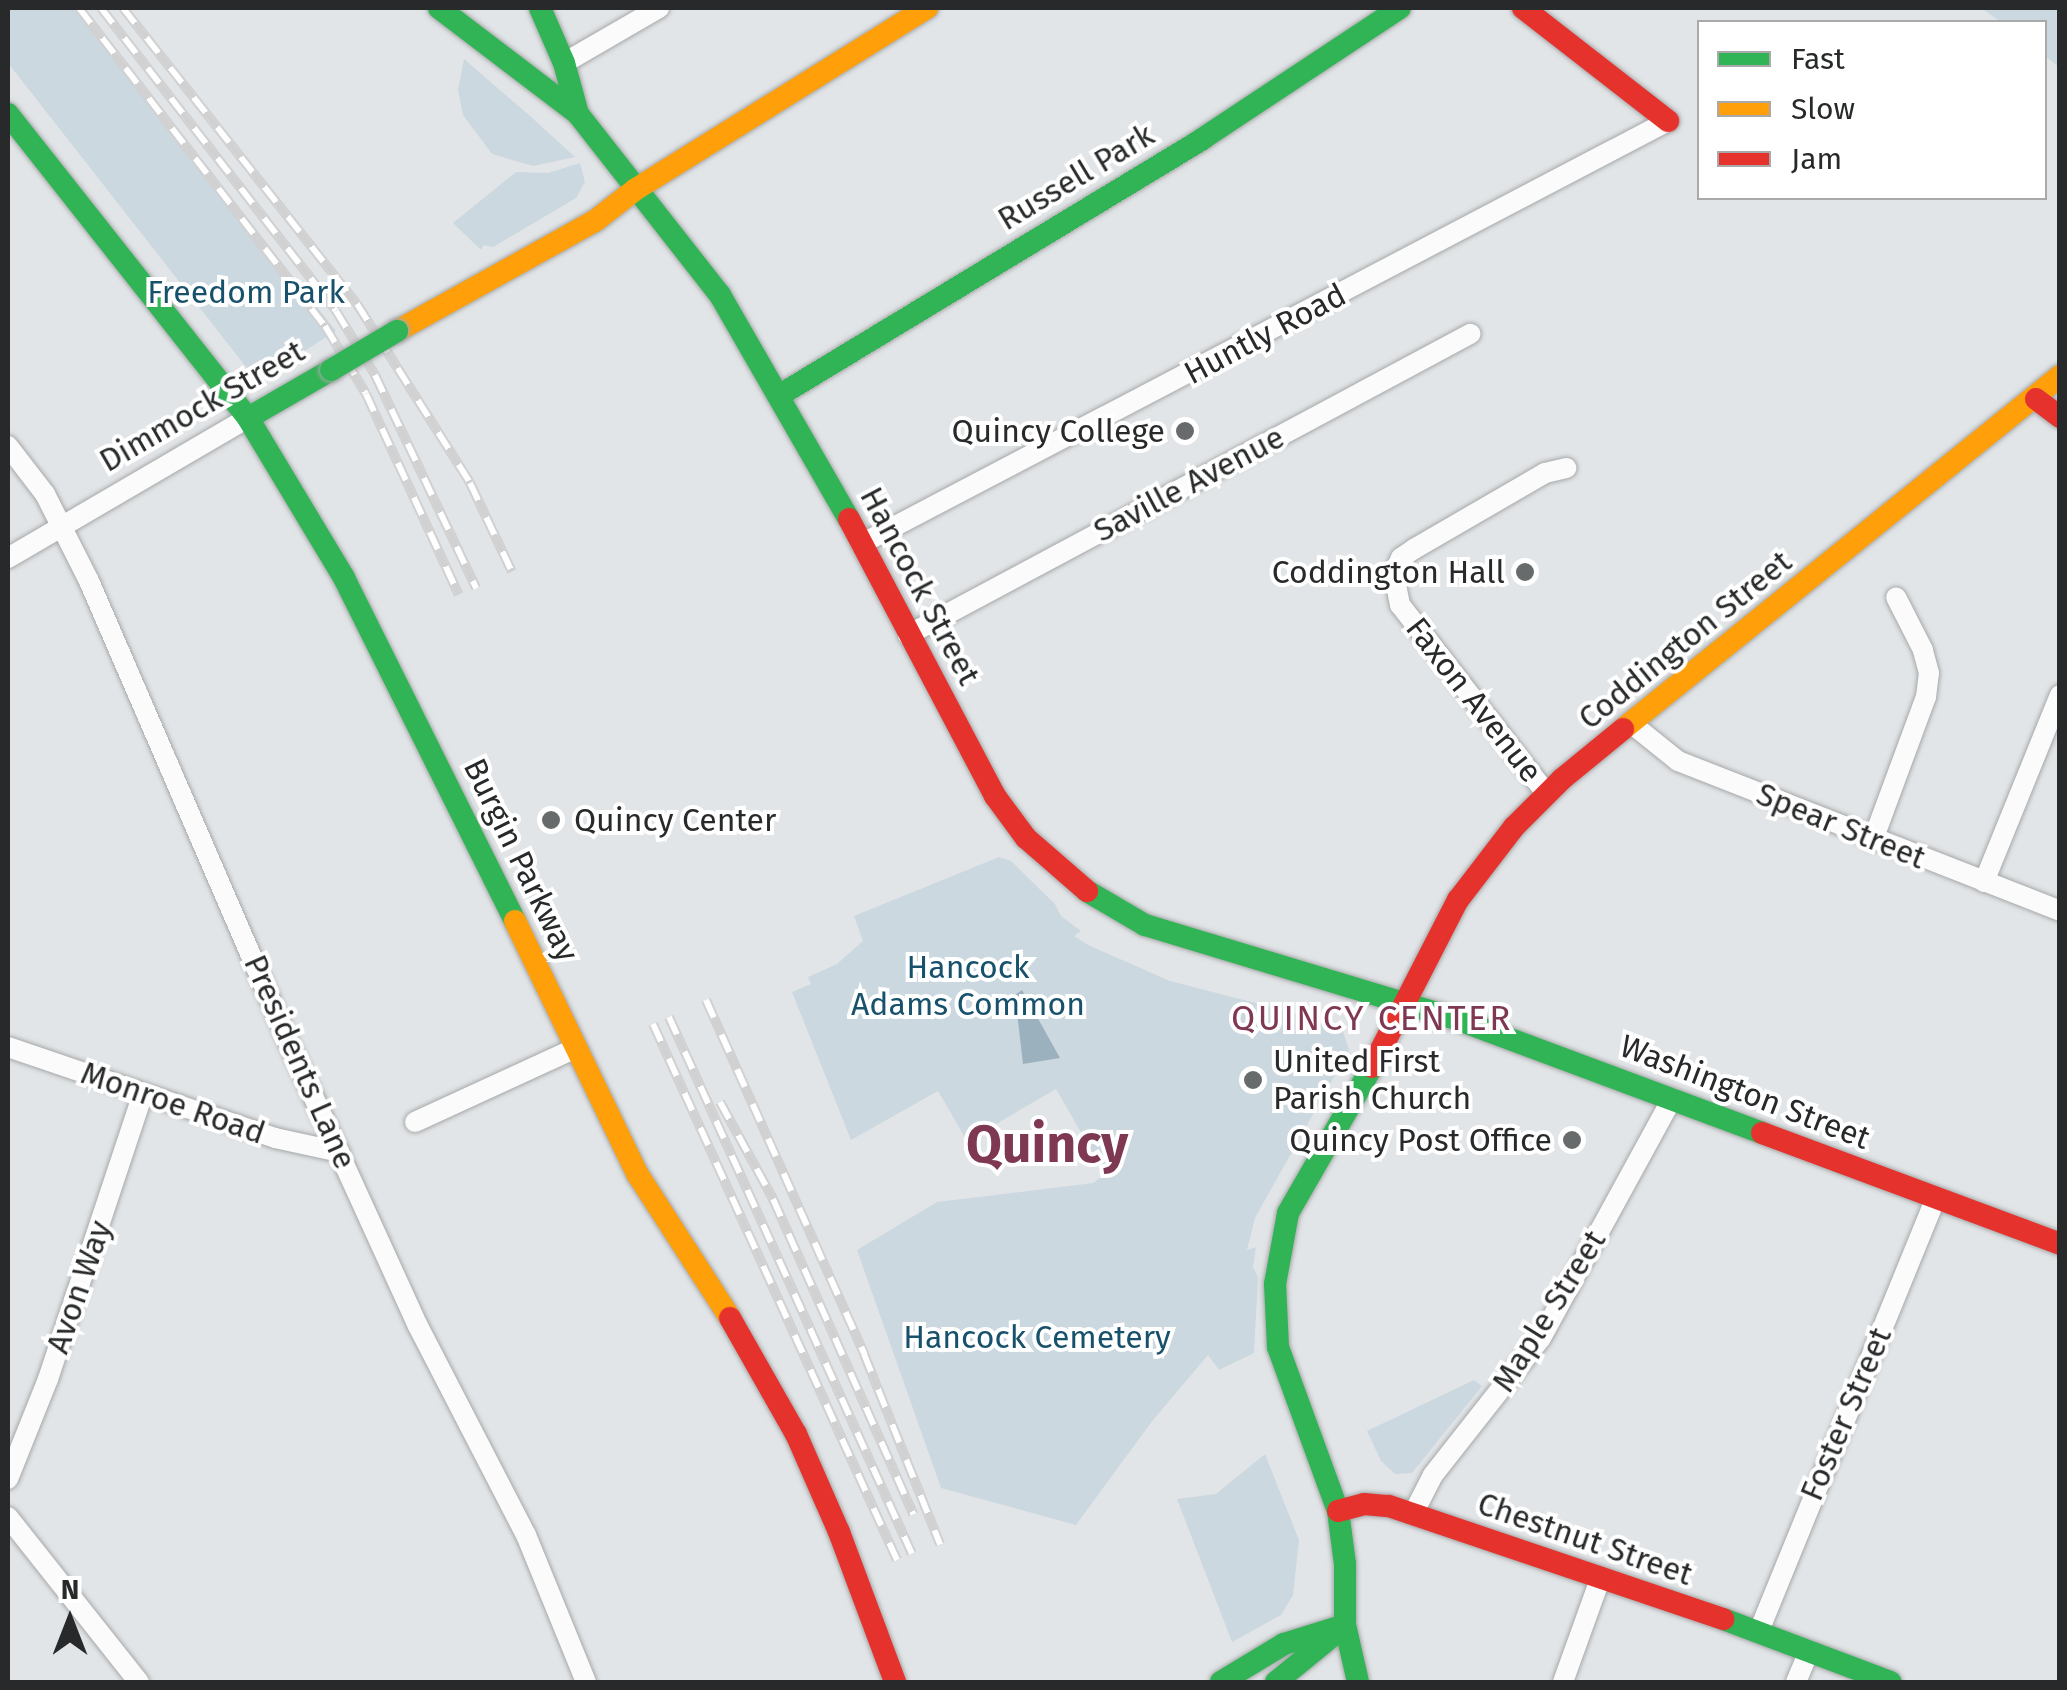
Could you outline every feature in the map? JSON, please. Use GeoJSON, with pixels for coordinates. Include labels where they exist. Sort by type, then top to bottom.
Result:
{"type":"FeatureCollection","features":[{"type":"Feature","properties":{"kind":"main road"},"geometry":{"type":"LineString","coordinates":[[439,8],[578,114]]}},
{"type":"Feature","properties":{"kind":"main road","name":"Hancock Street"},"geometry":{"type":"LineString","coordinates":[[540,8],[564,63],[578,114],[720,295],[780,394],[1008,817],[1045,856],[1090,894],[1126,916],[1171,934],[1408,1003]]}},
{"type":"Feature","properties":{"kind":"main road","name":"Dimmock Street"},"geometry":{"type":"LineString","coordinates":[[248,418],[595,221],[636,189],[927,8]]}},
{"type":"Feature","properties":{"kind":"main road","name":"Russell Park"},"geometry":{"type":"LineString","coordinates":[[780,394],[1202,138],[1400,8]]}},
{"type":"Feature","properties":{"kind":"main road"},"geometry":{"type":"LineString","coordinates":[[1523,8],[1668,121]]}},
{"type":"Feature","properties":{"kind":"main road","name":"Burgin Parkway"},"geometry":{"type":"LineString","coordinates":[[8,114],[248,418],[388,659],[638,1174],[741,1335],[796,1434],[840,1532],[895,1682]]}},
{"type":"Feature","properties":{"kind":"main road","name":"Coddington Street"},"geometry":{"type":"LineString","coordinates":[[1338,1511],[1278,1347],[1274,1295],[1282,1238],[1288,1213],[1408,1003],[1458,900],[1490,853],[1546,793],[2060,376]]}},
{"type":"Feature","properties":{"kind":"main road"},"geometry":{"type":"LineString","coordinates":[[2036,399],[2060,417]]}},
{"type":"Feature","properties":{"kind":"main road","name":"Washington Street"},"geometry":{"type":"LineString","coordinates":[[1408,1003],[2060,1244]]}},
{"type":"Feature","properties":{"kind":"main road","name":"Chestnut Street"},"geometry":{"type":"LineString","coordinates":[[1338,1511],[1376,1503],[1414,1514],[1759,1631],[1891,1682]]}},
{"type":"Feature","properties":{"kind":"main road"},"geometry":{"type":"LineString","coordinates":[[1338,1511],[1346,1564],[1345,1625],[1358,1682]]}},
{"type":"Feature","properties":{"kind":"main road"},"geometry":{"type":"LineString","coordinates":[[1221,1682],[1284,1644],[1345,1625]]}},
{"type":"Feature","properties":{"kind":"main road"},"geometry":{"type":"LineString","coordinates":[[1276,1682],[1345,1625]]}},
{"type":"Feature","properties":{"kind":"street"},"geometry":{"type":"LineString","coordinates":[[564,63],[659,8]]}},
{"type":"Feature","properties":{"kind":"street","name":"Huntly Road"},"geometry":{"type":"LineString","coordinates":[[861,544],[1668,121]]}},
{"type":"Feature","properties":{"kind":"street","name":"Saville Avenue"},"geometry":{"type":"LineString","coordinates":[[908,635],[1470,334]]}},
{"type":"Feature","properties":{"kind":"street","name":"Dimmock Street"},"geometry":{"type":"LineString","coordinates":[[8,558],[248,418]]}},
{"type":"Feature","properties":{"kind":"street","name":"Presidents Lane"},"geometry":{"type":"LineString","coordinates":[[8,446],[44,494],[60,525],[165,750],[418,1326],[526,1535],[586,1682]]}},
{"type":"Feature","properties":{"kind":"street","name":"Faxon Avenue"},"geometry":{"type":"LineString","coordinates":[[1546,793],[1400,605],[1394,572],[1401,558],[1414,548],[1545,473],[1566,468]]}},
{"type":"Feature","properties":{"kind":"street"},"geometry":{"type":"LineString","coordinates":[[1873,840],[1926,696],[1929,673],[1923,650],[1896,597]]}},
{"type":"Feature","properties":{"kind":"street"},"geometry":{"type":"LineString","coordinates":[[1984,882],[2060,696]]}},
{"type":"Feature","properties":{"kind":"street","name":"Spear Street"},"geometry":{"type":"LineString","coordinates":[[1632,724],[1678,761],[2060,911]]}},
{"type":"Feature","properties":{"kind":"street","name":"Monroe Road"},"geometry":{"type":"LineString","coordinates":[[8,1047],[275,1138],[340,1152]]}},
{"type":"Feature","properties":{"kind":"street"},"geometry":{"type":"LineString","coordinates":[[415,1122],[576,1048]]}},
{"type":"Feature","properties":{"kind":"street","name":"Avon Way"},"geometry":{"type":"LineString","coordinates":[[8,1479],[48,1378],[143,1093]]}},
{"type":"Feature","properties":{"kind":"street","name":"Maple Street"},"geometry":{"type":"LineString","coordinates":[[1414,1514],[1433,1476],[1540,1338],[1672,1099]]}},
{"type":"Feature","properties":{"kind":"street","name":"Foster Street"},"geometry":{"type":"LineString","coordinates":[[1759,1631],[1936,1198]]}},
{"type":"Feature","properties":{"kind":"street"},"geometry":{"type":"LineString","coordinates":[[8,1517],[138,1682]]}},
{"type":"Feature","properties":{"kind":"street"},"geometry":{"type":"LineString","coordinates":[[1563,1682],[1600,1579]]}},
{"type":"Feature","properties":{"kind":"street"},"geometry":{"type":"LineString","coordinates":[[1796,1682],[1809,1651]]}},
{"type":"Feature","properties":{"kind":"green space","name":"Freedom Park"},"geometry":{"type":"Polygon","coordinates":[[[8,8],[80,8],[336,331],[257,381],[8,63],[8,8]]]}},
{"type":"Feature","properties":{"kind":"green space"},"geometry":{"type":"Polygon","coordinates":[[[1981,8],[2059,8],[2059,67],[2047,58],[2047,20],[1998,20],[1981,8]]]}},
{"type":"Feature","properties":{"kind":"green space"},"geometry":{"type":"Polygon","coordinates":[[[464,59],[575,157],[533,166],[492,154],[463,115],[458,90],[464,59]]]}},
{"type":"Feature","properties":{"kind":"green space"},"geometry":{"type":"Polygon","coordinates":[[[580,163],[585,182],[576,198],[493,247],[484,245],[481,250],[453,223],[516,172],[548,173],[580,163]]]}},
{"type":"Feature","properties":{"kind":"green space"},"geometry":{"type":"Polygon","coordinates":[[[999,857],[1011,861],[1055,904],[1061,916],[1081,931],[1074,936],[1088,945],[1170,981],[1341,1025],[1349,1050],[1255,1218],[1247,1250],[1256,1247],[1254,1353],[1219,1370],[1208,1355],[1153,1420],[1076,1525],[941,1488],[857,1250],[937,1202],[1093,1183],[1105,1174],[1056,1089],[967,1141],[938,1091],[851,1140],[792,992],[811,984],[808,977],[837,964],[863,941],[854,916],[999,857]]]}},
{"type":"Feature","properties":{"kind":"green space"},"geometry":{"type":"Polygon","coordinates":[[[1474,1380],[1482,1386],[1412,1473],[1395,1474],[1381,1461],[1367,1431],[1474,1380]]]}},
{"type":"Feature","properties":{"kind":"green space"},"geometry":{"type":"Polygon","coordinates":[[[1265,1454],[1299,1540],[1293,1595],[1281,1615],[1232,1642],[1177,1499],[1216,1494],[1265,1454]]]}},
{"type":"Feature","properties":{"kind":"water"},"geometry":{"type":"Polygon","coordinates":[[[1022,990],[1060,1058],[1023,1064],[1015,995],[1022,990]]]}},
{"type":"Feature","properties":{"kind":"railway"},"geometry":{"type":"LineString","coordinates":[[79,8],[325,326],[366,394],[459,595]]}},
{"type":"Feature","properties":{"kind":"railway"},"geometry":{"type":"LineString","coordinates":[[101,8],[336,311],[375,375],[476,588]]}},
{"type":"Feature","properties":{"kind":"railway"},"geometry":{"type":"LineString","coordinates":[[123,8],[357,304],[470,483],[512,572]]}},
{"type":"Feature","properties":{"kind":"railway"},"geometry":{"type":"LineString","coordinates":[[706,1000],[864,1354],[940,1544]]}},
{"type":"Feature","properties":{"kind":"railway"},"geometry":{"type":"LineString","coordinates":[[669,1017],[912,1554]]}},
{"type":"Feature","properties":{"kind":"railway"},"geometry":{"type":"LineString","coordinates":[[653,1024],[897,1560]]}},
{"type":"Feature","properties":{"kind":"railway"},"geometry":{"type":"LineString","coordinates":[[720,1102],[773,1199],[913,1514]]}},
{"type":"Feature","properties":{"kind":"traffic: fast"},"geometry":{"type":"LineString","coordinates":[[439,8],[578,114]]}},
{"type":"Feature","properties":{"kind":"traffic: fast"},"geometry":{"type":"LineString","coordinates":[[540,8],[564,63],[578,114],[720,295],[849,519]]}},
{"type":"Feature","properties":{"kind":"traffic: fast"},"geometry":{"type":"LineString","coordinates":[[780,395],[1202,139],[1400,8]]}},
{"type":"Feature","properties":{"kind":"traffic: fast"},"geometry":{"type":"LineString","coordinates":[[8,114],[248,418],[344,578],[515,921]]}},
{"type":"Feature","properties":{"kind":"traffic: fast"},"geometry":{"type":"LineString","coordinates":[[331,370],[397,331]]}},
{"type":"Feature","properties":{"kind":"traffic: fast"},"geometry":{"type":"LineString","coordinates":[[248,418],[331,370]]}},
{"type":"Feature","properties":{"kind":"traffic: fast"},"geometry":{"type":"LineString","coordinates":[[1087,891],[1145,925],[1456,1019],[1762,1133]]}},
{"type":"Feature","properties":{"kind":"traffic: fast"},"geometry":{"type":"LineString","coordinates":[[1358,1682],[1345,1625],[1345,1564],[1338,1511],[1278,1347],[1275,1284],[1288,1213],[1372,1067]]}},
{"type":"Feature","properties":{"kind":"traffic: fast"},"geometry":{"type":"LineString","coordinates":[[1723,1619],[1891,1682]]}},
{"type":"Feature","properties":{"kind":"traffic: fast"},"geometry":{"type":"LineString","coordinates":[[1221,1682],[1284,1644],[1345,1625]]}},
{"type":"Feature","properties":{"kind":"traffic: fast"},"geometry":{"type":"LineString","coordinates":[[1276,1682],[1342,1628]]}},
{"type":"Feature","properties":{"kind":"traffic: slow"},"geometry":{"type":"LineString","coordinates":[[397,331],[595,221],[636,189],[927,8]]}},
{"type":"Feature","properties":{"kind":"traffic: slow"},"geometry":{"type":"LineString","coordinates":[[1623,729],[2060,376]]}},
{"type":"Feature","properties":{"kind":"traffic: slow"},"geometry":{"type":"LineString","coordinates":[[515,921],[638,1175],[730,1318]]}},
{"type":"Feature","properties":{"kind":"traffic: jam"},"geometry":{"type":"LineString","coordinates":[[1523,8],[1668,121]]}},
{"type":"Feature","properties":{"kind":"traffic: jam"},"geometry":{"type":"LineString","coordinates":[[2036,399],[2060,417]]}},
{"type":"Feature","properties":{"kind":"traffic: jam"},"geometry":{"type":"LineString","coordinates":[[849,519],[995,796],[1026,838],[1087,891]]}},
{"type":"Feature","properties":{"kind":"traffic: jam"},"geometry":{"type":"LineString","coordinates":[[1372,1067],[1458,900],[1514,827],[1562,779],[1623,729]]}},
{"type":"Feature","properties":{"kind":"traffic: jam"},"geometry":{"type":"LineString","coordinates":[[1762,1133],[2060,1244]]}},
{"type":"Feature","properties":{"kind":"traffic: jam"},"geometry":{"type":"LineString","coordinates":[[730,1318],[796,1434],[839,1532],[895,1682]]}},
{"type":"Feature","properties":{"kind":"traffic: jam"},"geometry":{"type":"LineString","coordinates":[[1338,1511],[1364,1504],[1389,1506],[1723,1619]]}},
{"type":"Feature","properties":{"kind":"place","name":"Quincy College"},"geometry":{"type":"Point","coordinates":[1185,431]}},
{"type":"Feature","properties":{"kind":"place","name":"Coddington Hall"},"geometry":{"type":"Point","coordinates":[1525,572]}},
{"type":"Feature","properties":{"kind":"place","name":"Quincy Center"},"geometry":{"type":"Point","coordinates":[551,820]}},
{"type":"Feature","properties":{"kind":"place","name":"United First Parish Church"},"geometry":{"type":"Point","coordinates":[1253,1080]}},
{"type":"Feature","properties":{"kind":"place","name":"Quincy Post Office"},"geometry":{"type":"Point","coordinates":[1572,1140]}},
{"type":"Feature","properties":{"kind":"district","name":"QUINCY CENTER"},"geometry":{"type":"Point","coordinates":[1372,1018]}},
{"type":"Feature","properties":{"kind":"district","name":"Quincy"},"geometry":{"type":"Point","coordinates":[1047,1145]}},
{"type":"Feature","properties":{"kind":"park label","name":"Hancock Adams Common"},"geometry":{"type":"Point","coordinates":[968,986]}},
{"type":"Feature","properties":{"kind":"park label","name":"Hancock Cemetery"},"geometry":{"type":"Point","coordinates":[1037,1337]}}]}
